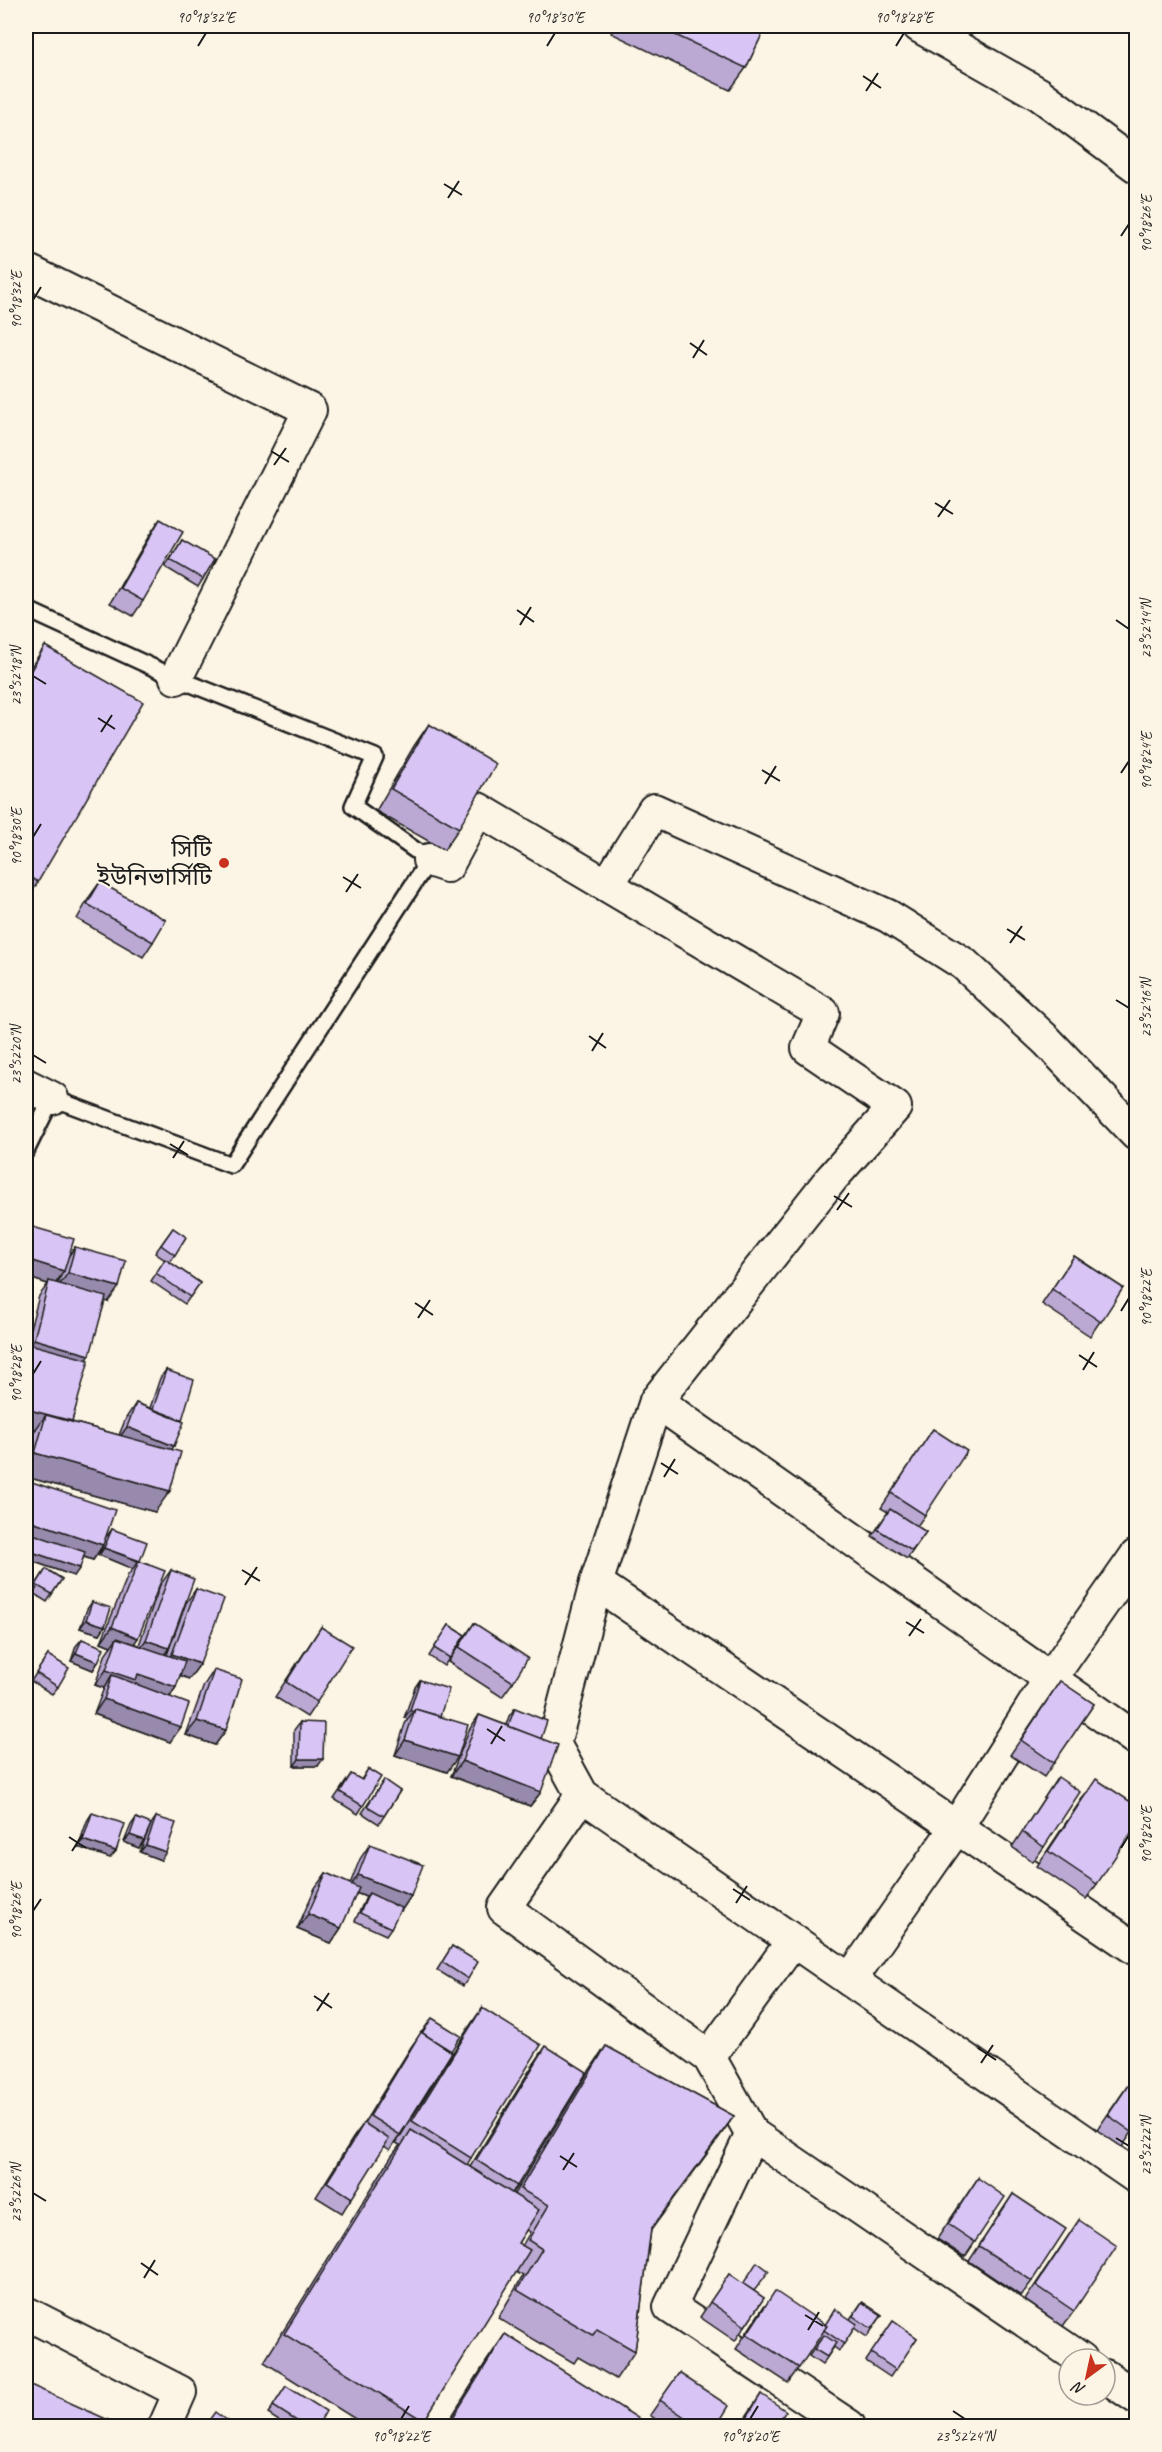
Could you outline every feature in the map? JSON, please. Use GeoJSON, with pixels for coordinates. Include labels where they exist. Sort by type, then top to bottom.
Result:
{"type":"FeatureCollection","features":[{"type":"Feature","properties":{"kind":"street"},"geometry":{"type":"LineString","coordinates":[[919,26],[1039,94],[1137,166]]}},
{"type":"Feature","properties":{"kind":"street"},"geometry":{"type":"LineString","coordinates":[[26,270],[310,410],[176,678]]}},
{"type":"Feature","properties":{"kind":"street"},"geometry":{"type":"LineString","coordinates":[[429,860],[447,866],[478,809],[823,1013],[808,1048],[895,1107],[832,1178],[656,1401],[596,1582],[554,1744],[582,1795],[1137,2177]]}},
{"type":"Feature","properties":{"kind":"street"},"geometry":{"type":"LineString","coordinates":[[608,884],[654,810],[888,916],[964,964],[1047,1041],[1137,1134]]}},
{"type":"Feature","properties":{"kind":"street"},"geometry":{"type":"LineString","coordinates":[[656,1401],[1137,1739]]}},
{"type":"Feature","properties":{"kind":"street"},"geometry":{"type":"LineString","coordinates":[[850,1980],[956,1828],[1050,1679],[1137,1556]]}},
{"type":"Feature","properties":{"kind":"street"},"geometry":{"type":"LineString","coordinates":[[596,1582],[1137,1949]]}},
{"type":"Feature","properties":{"kind":"street"},"geometry":{"type":"LineString","coordinates":[[582,1795],[504,1908],[709,2057],[752,2134],[1063,2347]]}},
{"type":"Feature","properties":{"kind":"street"},"geometry":{"type":"LineString","coordinates":[[709,2057],[794,1941]]}},
{"type":"Feature","properties":{"kind":"street"},"geometry":{"type":"LineString","coordinates":[[752,2134],[670,2307],[808,2415],[849,2427]]}},
{"type":"Feature","properties":{"kind":"street"},"geometry":{"type":"LineString","coordinates":[[26,2313],[180,2392],[165,2427]]}},
{"type":"Feature","properties":{"kind":"street"},"geometry":{"type":"LineString","coordinates":[[1117,2384],[1137,2397]]}},
{"type":"Feature","properties":{"kind":"lane"},"geometry":{"type":"LineString","coordinates":[[26,609],[176,678],[375,757],[353,806],[429,860],[231,1165],[39,1091],[26,1151]]}},
{"type":"Feature","properties":{"kind":"building"},"geometry":{"type":"Polygon","coordinates":[[[656,26],[766,26],[746,68],[656,26]]]}},
{"type":"Feature","properties":{"kind":"building"},"geometry":{"type":"Polygon","coordinates":[[[160,519],[183,532],[143,601],[120,588],[160,519]]]}},
{"type":"Feature","properties":{"kind":"building"},"geometry":{"type":"Polygon","coordinates":[[[182,540],[215,559],[203,579],[170,560],[182,540]]]}},
{"type":"Feature","properties":{"kind":"building"},"geometry":{"type":"Polygon","coordinates":[[[45,646],[143,702],[38,882],[26,875],[26,679],[45,646]]]}},
{"type":"Feature","properties":{"kind":"building"},"geometry":{"type":"Polygon","coordinates":[[[429,724],[496,764],[459,828],[391,789],[429,724]]]}},
{"type":"Feature","properties":{"kind":"building"},"geometry":{"type":"Polygon","coordinates":[[[100,882],[166,920],[153,942],[87,904],[100,882]]]}},
{"type":"Feature","properties":{"kind":"building"},"geometry":{"type":"Polygon","coordinates":[[[26,1225],[74,1239],[64,1271],[26,1259],[26,1225]]]}},
{"type":"Feature","properties":{"kind":"building"},"geometry":{"type":"Polygon","coordinates":[[[173,1228],[186,1237],[175,1255],[161,1245],[173,1228]]]}},
{"type":"Feature","properties":{"kind":"building"},"geometry":{"type":"Polygon","coordinates":[[[75,1247],[126,1261],[119,1287],[68,1273],[75,1247]]]}},
{"type":"Feature","properties":{"kind":"building"},"geometry":{"type":"Polygon","coordinates":[[[1074,1256],[1123,1288],[1101,1322],[1052,1289],[1074,1256]]]}},
{"type":"Feature","properties":{"kind":"building"},"geometry":{"type":"Polygon","coordinates":[[[165,1259],[200,1283],[190,1297],[156,1273],[165,1259]]]}},
{"type":"Feature","properties":{"kind":"building"},"geometry":{"type":"Polygon","coordinates":[[[49,1281],[106,1297],[90,1355],[34,1339],[49,1281]]]}},
{"type":"Feature","properties":{"kind":"building"},"geometry":{"type":"Polygon","coordinates":[[[26,1343],[89,1360],[72,1421],[26,1409],[26,1343]]]}},
{"type":"Feature","properties":{"kind":"building"},"geometry":{"type":"Polygon","coordinates":[[[166,1370],[194,1380],[182,1420],[153,1409],[166,1370]]]}},
{"type":"Feature","properties":{"kind":"building"},"geometry":{"type":"Polygon","coordinates":[[[136,1403],[184,1422],[174,1446],[127,1427],[136,1403]]]}},
{"type":"Feature","properties":{"kind":"building"},"geometry":{"type":"Polygon","coordinates":[[[46,1415],[181,1452],[170,1491],[35,1453],[46,1415]]]}},
{"type":"Feature","properties":{"kind":"building"},"geometry":{"type":"Polygon","coordinates":[[[933,1429],[967,1451],[925,1515],[891,1493],[933,1429]]]}},
{"type":"Feature","properties":{"kind":"building"},"geometry":{"type":"Polygon","coordinates":[[[26,1480],[115,1510],[103,1545],[26,1519],[26,1480]]]}},
{"type":"Feature","properties":{"kind":"building"},"geometry":{"type":"Polygon","coordinates":[[[890,1509],[926,1532],[912,1551],[877,1529],[890,1509]]]}},
{"type":"Feature","properties":{"kind":"building"},"geometry":{"type":"Polygon","coordinates":[[[112,1529],[147,1542],[140,1561],[104,1548],[112,1529]]]}},
{"type":"Feature","properties":{"kind":"building"},"geometry":{"type":"Polygon","coordinates":[[[27,1532],[85,1552],[80,1568],[26,1550],[27,1532]]]}},
{"type":"Feature","properties":{"kind":"building"},"geometry":{"type":"Polygon","coordinates":[[[139,1561],[165,1571],[138,1638],[112,1627],[139,1561]]]}},
{"type":"Feature","properties":{"kind":"building"},"geometry":{"type":"Polygon","coordinates":[[[46,1569],[62,1579],[52,1594],[36,1585],[46,1569]]]}},
{"type":"Feature","properties":{"kind":"building"},"geometry":{"type":"Polygon","coordinates":[[[171,1570],[194,1579],[169,1648],[146,1640],[171,1570]]]}},
{"type":"Feature","properties":{"kind":"building"},"geometry":{"type":"Polygon","coordinates":[[[26,1581],[37,1588],[29,1600],[26,1598],[26,1581]]]}},
{"type":"Feature","properties":{"kind":"building"},"geometry":{"type":"Polygon","coordinates":[[[196,1589],[224,1599],[200,1664],[172,1654],[196,1589]]]}},
{"type":"Feature","properties":{"kind":"building"},"geometry":{"type":"Polygon","coordinates":[[[92,1602],[111,1608],[105,1626],[86,1620],[92,1602]]]}},
{"type":"Feature","properties":{"kind":"building"},"geometry":{"type":"Polygon","coordinates":[[[474,1623],[528,1658],[513,1682],[459,1647],[474,1623]]]}},
{"type":"Feature","properties":{"kind":"building"},"geometry":{"type":"Polygon","coordinates":[[[449,1625],[465,1635],[450,1658],[434,1648],[449,1625]]]}},
{"type":"Feature","properties":{"kind":"building"},"geometry":{"type":"Polygon","coordinates":[[[321,1627],[352,1646],[317,1702],[286,1682],[321,1627]]]}},
{"type":"Feature","properties":{"kind":"building"},"geometry":{"type":"Polygon","coordinates":[[[117,1638],[185,1661],[176,1687],[138,1674],[136,1680],[106,1670],[117,1638]]]}},
{"type":"Feature","properties":{"kind":"building"},"geometry":{"type":"Polygon","coordinates":[[[82,1639],[104,1648],[98,1662],[76,1653],[82,1639]]]}},
{"type":"Feature","properties":{"kind":"building"},"geometry":{"type":"Polygon","coordinates":[[[48,1655],[69,1668],[58,1687],[36,1673],[48,1655]]]}},
{"type":"Feature","properties":{"kind":"building"},"geometry":{"type":"Polygon","coordinates":[[[214,1670],[242,1679],[226,1730],[197,1721],[214,1670]]]}},
{"type":"Feature","properties":{"kind":"building"},"geometry":{"type":"Polygon","coordinates":[[[112,1675],[189,1704],[181,1727],[104,1699],[112,1675]]]}},
{"type":"Feature","properties":{"kind":"building"},"geometry":{"type":"Polygon","coordinates":[[[420,1680],[449,1689],[440,1716],[415,1709],[413,1712],[410,1710],[420,1680]]]}},
{"type":"Feature","properties":{"kind":"building"},"geometry":{"type":"Polygon","coordinates":[[[1060,1681],[1094,1704],[1054,1763],[1021,1740],[1060,1681]]]}},
{"type":"Feature","properties":{"kind":"building"},"geometry":{"type":"Polygon","coordinates":[[[515,1708],[547,1721],[541,1739],[508,1726],[515,1708]]]}},
{"type":"Feature","properties":{"kind":"building"},"geometry":{"type":"Polygon","coordinates":[[[415,1709],[468,1725],[458,1757],[405,1740],[415,1709]]]}},
{"type":"Feature","properties":{"kind":"building"},"geometry":{"type":"Polygon","coordinates":[[[479,1715],[558,1745],[541,1792],[462,1761],[479,1715]]]}},
{"type":"Feature","properties":{"kind":"building"},"geometry":{"type":"Polygon","coordinates":[[[300,1722],[324,1723],[323,1759],[299,1759],[300,1722]]]}},
{"type":"Feature","properties":{"kind":"building"},"geometry":{"type":"Polygon","coordinates":[[[368,1769],[381,1777],[363,1806],[340,1792],[351,1774],[362,1780],[368,1769]]]}},
{"type":"Feature","properties":{"kind":"building"},"geometry":{"type":"Polygon","coordinates":[[[1058,1777],[1080,1792],[1044,1847],[1022,1832],[1058,1777]]]}},
{"type":"Feature","properties":{"kind":"building"},"geometry":{"type":"Polygon","coordinates":[[[1096,1779],[1137,1806],[1137,1824],[1097,1884],[1048,1851],[1096,1779]]]}},
{"type":"Feature","properties":{"kind":"building"},"geometry":{"type":"Polygon","coordinates":[[[384,1780],[400,1791],[384,1816],[367,1806],[384,1780]]]}},
{"type":"Feature","properties":{"kind":"building"},"geometry":{"type":"Polygon","coordinates":[[[92,1813],[125,1824],[116,1851],[83,1840],[92,1813]]]}},
{"type":"Feature","properties":{"kind":"building"},"geometry":{"type":"Polygon","coordinates":[[[156,1817],[176,1823],[166,1852],[146,1845],[156,1817]]]}},
{"type":"Feature","properties":{"kind":"building"},"geometry":{"type":"Polygon","coordinates":[[[136,1818],[151,1824],[144,1840],[130,1835],[136,1818]]]}},
{"type":"Feature","properties":{"kind":"building"},"geometry":{"type":"Polygon","coordinates":[[[370,1844],[423,1865],[411,1896],[358,1875],[370,1844]]]}},
{"type":"Feature","properties":{"kind":"building"},"geometry":{"type":"Polygon","coordinates":[[[326,1873],[359,1888],[341,1928],[308,1914],[326,1873]]]}},
{"type":"Feature","properties":{"kind":"building"},"geometry":{"type":"Polygon","coordinates":[[[369,1893],[401,1908],[391,1928],[360,1913],[369,1893]]]}},
{"type":"Feature","properties":{"kind":"building"},"geometry":{"type":"Polygon","coordinates":[[[452,1946],[478,1962],[468,1979],[442,1962],[452,1946]]]}},
{"type":"Feature","properties":{"kind":"building"},"geometry":{"type":"Polygon","coordinates":[[[482,2008],[541,2045],[471,2158],[412,2121],[482,2008]]]}},
{"type":"Feature","properties":{"kind":"building"},"geometry":{"type":"Polygon","coordinates":[[[432,2018],[461,2036],[451,2051],[422,2033],[432,2018]]]}},
{"type":"Feature","properties":{"kind":"building"},"geometry":{"type":"Polygon","coordinates":[[[421,2032],[452,2052],[400,2135],[370,2116],[421,2032]]]}},
{"type":"Feature","properties":{"kind":"building"},"geometry":{"type":"Polygon","coordinates":[[[546,2046],[587,2072],[517,2186],[476,2160],[546,2046]]]}},
{"type":"Feature","properties":{"kind":"building"},"geometry":{"type":"Polygon","coordinates":[[[606,2046],[734,2116],[651,2229],[635,2351],[597,2329],[593,2335],[517,2290],[542,2249],[528,2240],[549,2205],[520,2189],[606,2046]]]}},
{"type":"Feature","properties":{"kind":"building"},"geometry":{"type":"Polygon","coordinates":[[[1137,2072],[1137,2125],[1132,2132],[1108,2115],[1137,2072]]]}},
{"type":"Feature","properties":{"kind":"building"},"geometry":{"type":"Polygon","coordinates":[[[364,2123],[389,2139],[352,2198],[327,2182],[364,2123]]]}},
{"type":"Feature","properties":{"kind":"building"},"geometry":{"type":"Polygon","coordinates":[[[411,2130],[539,2210],[518,2243],[530,2250],[424,2421],[284,2334],[411,2130]]]}},
{"type":"Feature","properties":{"kind":"building"},"geometry":{"type":"Polygon","coordinates":[[[978,2178],[1005,2197],[975,2242],[948,2224],[978,2178]]]}},
{"type":"Feature","properties":{"kind":"building"},"geometry":{"type":"Polygon","coordinates":[[[1013,2194],[1066,2229],[1032,2281],[979,2246],[1013,2194]]]}},
{"type":"Feature","properties":{"kind":"building"},"geometry":{"type":"Polygon","coordinates":[[[1079,2220],[1117,2246],[1074,2311],[1036,2285],[1079,2220]]]}},
{"type":"Feature","properties":{"kind":"building"},"geometry":{"type":"Polygon","coordinates":[[[757,2262],[769,2271],[754,2291],[743,2284],[757,2262]]]}},
{"type":"Feature","properties":{"kind":"building"},"geometry":{"type":"Polygon","coordinates":[[[729,2274],[764,2298],[745,2326],[710,2302],[729,2274]]]}},
{"type":"Feature","properties":{"kind":"building"},"geometry":{"type":"Polygon","coordinates":[[[775,2291],[827,2326],[799,2368],[747,2334],[775,2291]]]}},
{"type":"Feature","properties":{"kind":"building"},"geometry":{"type":"Polygon","coordinates":[[[862,2302],[882,2315],[872,2329],[853,2316],[862,2302]]]}},
{"type":"Feature","properties":{"kind":"building"},"geometry":{"type":"Polygon","coordinates":[[[835,2309],[857,2324],[844,2344],[824,2330],[835,2309]]]}},
{"type":"Feature","properties":{"kind":"building"},"geometry":{"type":"Polygon","coordinates":[[[893,2321],[917,2338],[896,2370],[871,2353],[893,2321]]]}},
{"type":"Feature","properties":{"kind":"building"},"geometry":{"type":"Polygon","coordinates":[[[505,2334],[644,2422],[641,2427],[447,2427],[505,2334]]]}},
{"type":"Feature","properties":{"kind":"building"},"geometry":{"type":"Polygon","coordinates":[[[824,2335],[836,2343],[827,2357],[814,2349],[824,2335]]]}},
{"type":"Feature","properties":{"kind":"building"},"geometry":{"type":"Polygon","coordinates":[[[679,2373],[729,2406],[716,2427],[699,2427],[660,2400],[679,2373]]]}},
{"type":"Feature","properties":{"kind":"building"},"geometry":{"type":"Polygon","coordinates":[[[26,2383],[124,2427],[26,2427],[26,2383]]]}},
{"type":"Feature","properties":{"kind":"building"},"geometry":{"type":"Polygon","coordinates":[[[286,2386],[326,2411],[317,2427],[306,2427],[273,2406],[286,2386]]]}},
{"type":"Feature","properties":{"kind":"building"},"geometry":{"type":"Polygon","coordinates":[[[761,2394],[786,2411],[775,2427],[762,2427],[747,2417],[761,2394]]]}},
{"type":"Feature","properties":{"kind":"building"},"geometry":{"type":"Polygon","coordinates":[[[215,2412],[235,2427],[204,2427],[215,2412]]]}},
{"type":"Feature","properties":{"kind":"place","name":"সিটি ইউনিভার্সিটি"},"geometry":{"type":"Point","coordinates":[224,863]}}]}
